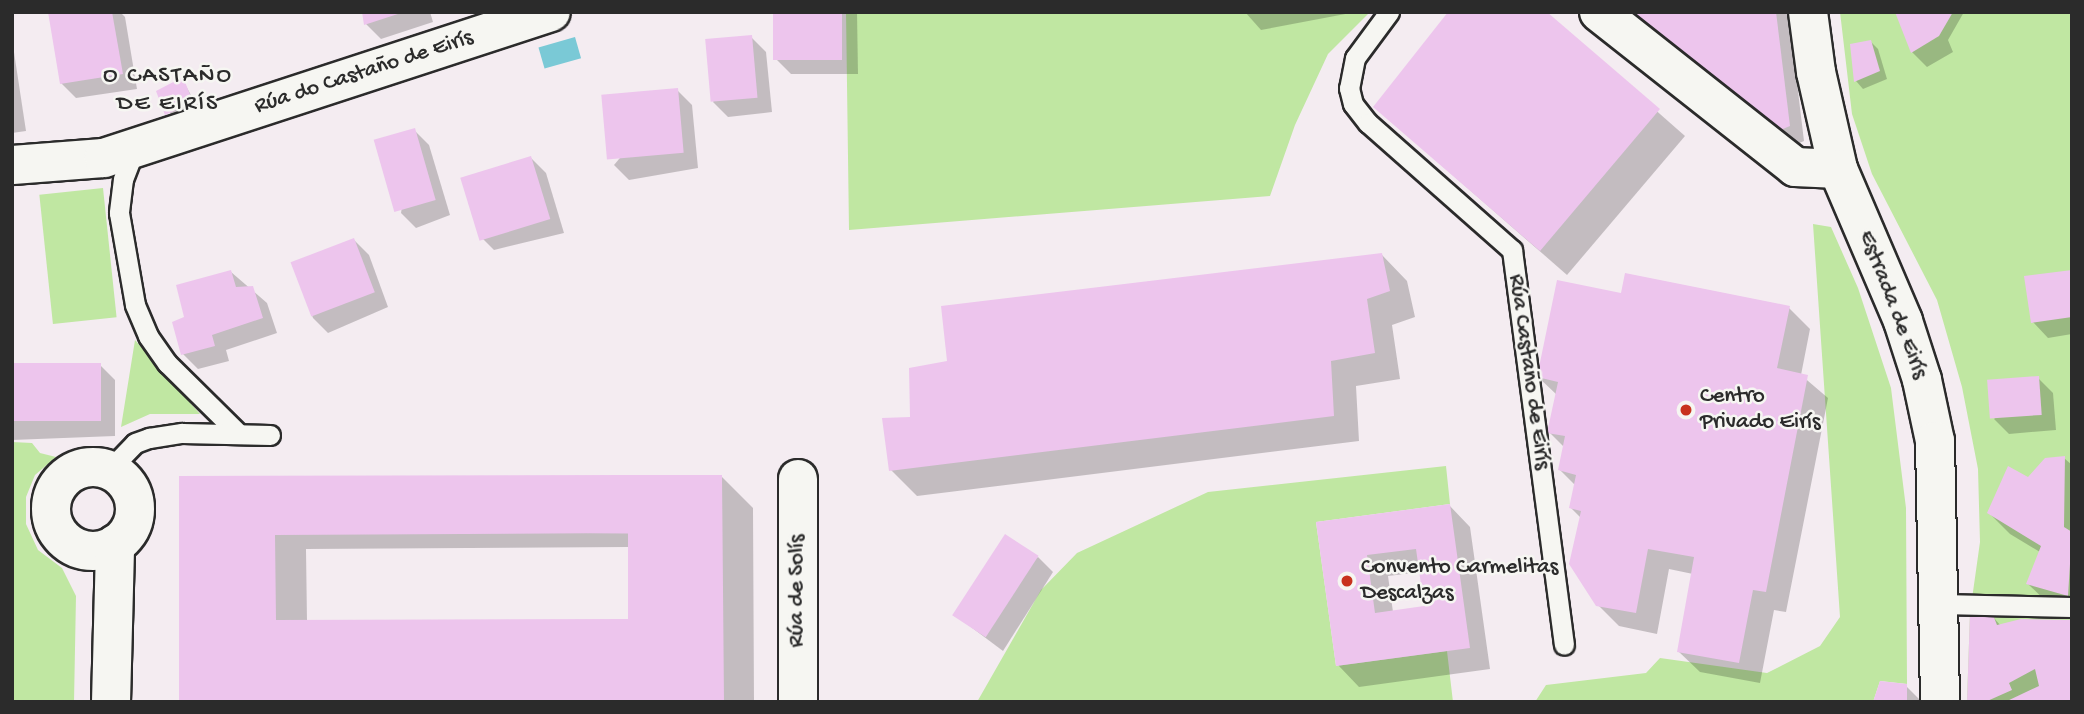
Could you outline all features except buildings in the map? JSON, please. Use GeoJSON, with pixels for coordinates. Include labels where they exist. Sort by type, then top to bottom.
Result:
{"type":"FeatureCollection","features":[{"type":"Feature","properties":{"kind":"street","name":"Rúa do Castaño de Eirís"},"geometry":{"type":"LineString","coordinates":[[12,166],[104,158],[551,12]]}},
{"type":"Feature","properties":{"kind":"street"},"geometry":{"type":"LineString","coordinates":[[1599,12],[1795,167],[1838,169]]}},
{"type":"Feature","properties":{"kind":"street","name":"Estrada de Eirís"},"geometry":{"type":"LineString","coordinates":[[1808,12],[1816,72],[1838,169],[1903,321],[1922,380],[1935,441],[1940,702]]}},
{"type":"Feature","properties":{"kind":"street"},"geometry":{"type":"LineString","coordinates":[[84,468],[109,470],[121,477],[134,499],[132,525],[115,544],[90,550],[77,547],[57,530],[51,505],[55,492],[71,473],[84,468]]}},
{"type":"Feature","properties":{"kind":"street","name":"Rúa de Solís"},"geometry":{"type":"LineString","coordinates":[[798,479],[798,702]]}},
{"type":"Feature","properties":{"kind":"street"},"geometry":{"type":"LineString","coordinates":[[111,702],[115,544]]}},
{"type":"Feature","properties":{"kind":"lane","name":"Rúa Castaño de Eirís"},"geometry":{"type":"LineString","coordinates":[[1389,12],[1355,58],[1351,96],[1367,122],[1512,250],[1564,645]]}},
{"type":"Feature","properties":{"kind":"lane"},"geometry":{"type":"LineString","coordinates":[[135,148],[123,179],[119,213],[135,305],[148,336],[167,363],[238,433]]}},
{"type":"Feature","properties":{"kind":"lane"},"geometry":{"type":"LineString","coordinates":[[109,470],[135,443],[149,438],[238,433],[270,435]]}},
{"type":"Feature","properties":{"kind":"lane"},"geometry":{"type":"LineString","coordinates":[[1940,604],[2072,607]]}},
{"type":"Feature","properties":{"kind":"green space"},"geometry":{"type":"Polygon","coordinates":[[[846,12],[1370,12],[1328,54],[1295,125],[1270,196],[849,230],[846,12]]]}},
{"type":"Feature","properties":{"kind":"green space"},"geometry":{"type":"Polygon","coordinates":[[[1840,12],[2072,12],[2072,702],[1967,702],[1970,613],[1980,542],[1978,469],[1962,387],[1937,300],[1872,174],[1852,114],[1840,12]]]}},
{"type":"Feature","properties":{"kind":"green space"},"geometry":{"type":"Polygon","coordinates":[[[103,188],[117,317],[53,324],[39,195],[103,188]]]}},
{"type":"Feature","properties":{"kind":"green space"},"geometry":{"type":"Polygon","coordinates":[[[1813,224],[1831,227],[1858,288],[1891,388],[1906,508],[1907,684],[1880,681],[1873,702],[1535,702],[1546,685],[1646,673],[1660,658],[1767,673],[1820,646],[1840,617],[1813,224]]]}},
{"type":"Feature","properties":{"kind":"green space"},"geometry":{"type":"Polygon","coordinates":[[[135,340],[200,414],[150,414],[121,427],[135,340]]]}},
{"type":"Feature","properties":{"kind":"green space"},"geometry":{"type":"Polygon","coordinates":[[[12,442],[32,443],[40,453],[56,457],[35,475],[26,497],[26,524],[38,550],[62,568],[76,596],[74,702],[12,702],[12,442]]]}},
{"type":"Feature","properties":{"kind":"green space"},"geometry":{"type":"Polygon","coordinates":[[[1446,466],[1450,504],[1316,522],[1336,666],[1447,651],[1453,702],[977,702],[1041,590],[1077,553],[1208,492],[1446,466]]]}},
{"type":"Feature","properties":{"kind":"water"},"geometry":{"type":"Polygon","coordinates":[[[575,37],[581,58],[545,69],[538,47],[575,37]]]}},
{"type":"Feature","properties":{"kind":"place","name":"Centro Privado Eirís"},"geometry":{"type":"Point","coordinates":[1686,410]}},
{"type":"Feature","properties":{"kind":"place","name":"Convento Carmelitas Descalzas"},"geometry":{"type":"Point","coordinates":[1347,581]}},
{"type":"Feature","properties":{"kind":"district","name":"O CASTAÑO DE EIRÍS"},"geometry":{"type":"Point","coordinates":[168,91]}}]}
